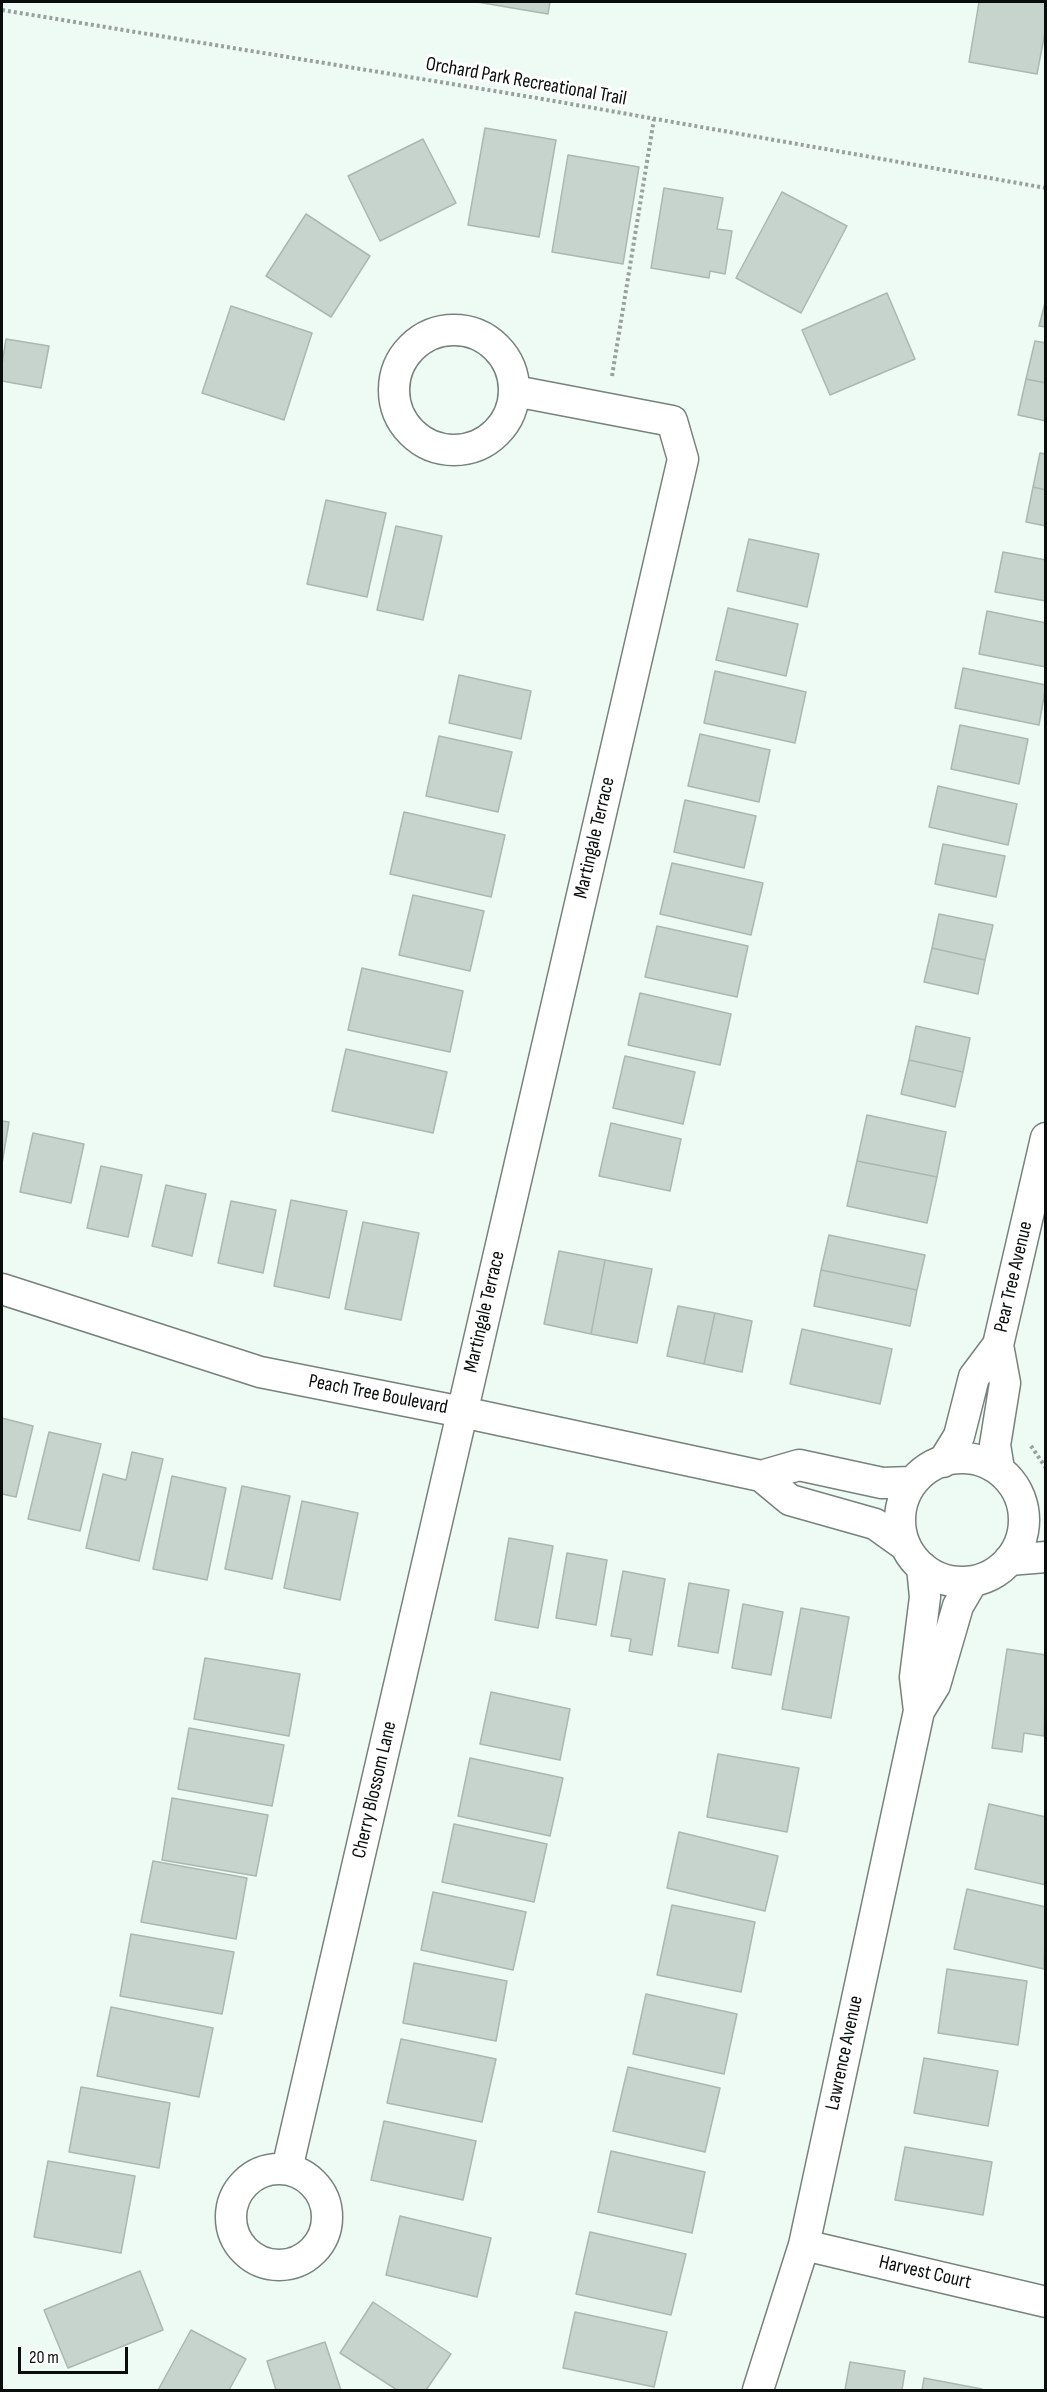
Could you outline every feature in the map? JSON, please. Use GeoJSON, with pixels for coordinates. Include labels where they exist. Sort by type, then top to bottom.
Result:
{"type":"FeatureCollection","features":[{"type":"Feature","properties":{"kind":"street"},"geometry":{"type":"LineString","coordinates":[[447,330],[468,331],[495,344],[511,367],[515,391],[507,422],[492,438],[476,447],[454,451],[424,443],[415,436],[401,420],[393,388],[404,356],[415,344],[433,333],[447,330]]}},
{"type":"Feature","properties":{"kind":"street","name":"Martingale Terrace"},"geometry":{"type":"LineString","coordinates":[[462,1412],[683,459],[672,421],[515,391]]}},
{"type":"Feature","properties":{"kind":"street","name":"Pear Tree Avenue"},"geometry":{"type":"LineString","coordinates":[[999,1469],[995,1445],[1005,1383],[998,1345],[1046,1138]]}},
{"type":"Feature","properties":{"kind":"street","name":"Peach Tree Boulevard"},"geometry":{"type":"LineString","coordinates":[[2,1289],[260,1372],[462,1412],[760,1476],[790,1500],[875,1524],[903,1544]]}},
{"type":"Feature","properties":{"kind":"street","name":"Pear Tree Avenue"},"geometry":{"type":"LineString","coordinates":[[943,1462],[959,1436],[974,1377],[998,1345]]}},
{"type":"Feature","properties":{"kind":"street","name":"Cherry Blossom Lane"},"geometry":{"type":"LineString","coordinates":[[287,2169],[462,1412]]}},
{"type":"Feature","properties":{"kind":"street"},"geometry":{"type":"LineString","coordinates":[[958,1457],[979,1459],[999,1469],[1034,1515],[1023,1530],[1017,1550],[1000,1570],[972,1582],[955,1583],[934,1577],[911,1557],[903,1544],[899,1527],[902,1501],[912,1482],[932,1465],[958,1457]]}},
{"type":"Feature","properties":{"kind":"street","name":"Peach Tree Boulevard"},"geometry":{"type":"LineString","coordinates":[[760,1476],[799,1465],[882,1484],[912,1482]]}},
{"type":"Feature","properties":{"kind":"street"},"geometry":{"type":"LineString","coordinates":[[1009,1560],[1046,1557]]}},
{"type":"Feature","properties":{"kind":"street","name":"Lawrence Avenue"},"geometry":{"type":"LineString","coordinates":[[758,2391],[804,2245],[918,1711],[915,1677],[925,1597],[922,1567]]}},
{"type":"Feature","properties":{"kind":"street","name":"Lawrence Avenue"},"geometry":{"type":"LineString","coordinates":[[918,1711],[935,1684],[958,1606],[972,1582]]}},
{"type":"Feature","properties":{"kind":"street","name":"Harvest Court"},"geometry":{"type":"LineString","coordinates":[[804,2245],[1046,2302]]}},
{"type":"Feature","properties":{"kind":"path","name":"Orchard Park Recreational Trail"},"geometry":{"type":"LineString","coordinates":[[2,10],[654,119],[1046,188]]}},
{"type":"Feature","properties":{"kind":"path"},"geometry":{"type":"LineString","coordinates":[[607,409],[654,119]]}},
{"type":"Feature","properties":{"kind":"path"},"geometry":{"type":"LineString","coordinates":[[1029,1444],[1046,1468]]}},
{"type":"Feature","properties":{"kind":"building"},"geometry":{"type":"Polygon","coordinates":[[[477,2],[550,2],[548,14],[477,2]]]}},
{"type":"Feature","properties":{"kind":"building"},"geometry":{"type":"Polygon","coordinates":[[[979,2],[1046,2],[1046,27],[1037,74],[969,62],[979,2]]]}},
{"type":"Feature","properties":{"kind":"building"},"geometry":{"type":"Polygon","coordinates":[[[485,128],[556,140],[539,237],[468,225],[485,128]]]}},
{"type":"Feature","properties":{"kind":"building"},"geometry":{"type":"Polygon","coordinates":[[[423,139],[456,203],[380,241],[348,176],[423,139]]]}},
{"type":"Feature","properties":{"kind":"building"},"geometry":{"type":"Polygon","coordinates":[[[568,155],[639,167],[623,264],[552,252],[568,155]]]}},
{"type":"Feature","properties":{"kind":"building"},"geometry":{"type":"Polygon","coordinates":[[[664,188],[723,198],[717,229],[732,231],[725,274],[710,271],[709,278],[651,268],[664,188]]]}},
{"type":"Feature","properties":{"kind":"building"},"geometry":{"type":"Polygon","coordinates":[[[782,192],[847,226],[801,313],[736,278],[782,192]]]}},
{"type":"Feature","properties":{"kind":"building"},"geometry":{"type":"Polygon","coordinates":[[[306,214],[370,256],[331,317],[266,276],[306,214]]]}},
{"type":"Feature","properties":{"kind":"building"},"geometry":{"type":"Polygon","coordinates":[[[887,293],[915,359],[830,395],[802,330],[887,293]]]}},
{"type":"Feature","properties":{"kind":"building"},"geometry":{"type":"Polygon","coordinates":[[[1046,299],[1046,327],[1039,326],[1046,299]]]}},
{"type":"Feature","properties":{"kind":"building"},"geometry":{"type":"Polygon","coordinates":[[[231,306],[312,333],[284,420],[202,393],[231,306]]]}},
{"type":"Feature","properties":{"kind":"building"},"geometry":{"type":"Polygon","coordinates":[[[6,339],[49,346],[41,388],[2,381],[6,339]]]}},
{"type":"Feature","properties":{"kind":"building"},"geometry":{"type":"Polygon","coordinates":[[[1035,341],[1046,343],[1046,383],[1026,379],[1035,341]]]}},
{"type":"Feature","properties":{"kind":"building"},"geometry":{"type":"Polygon","coordinates":[[[1026,379],[1046,383],[1046,421],[1018,415],[1026,379]]]}},
{"type":"Feature","properties":{"kind":"building"},"geometry":{"type":"Polygon","coordinates":[[[1040,453],[1046,454],[1046,490],[1033,487],[1040,453]]]}},
{"type":"Feature","properties":{"kind":"building"},"geometry":{"type":"Polygon","coordinates":[[[1033,487],[1046,490],[1046,526],[1026,522],[1033,487]]]}},
{"type":"Feature","properties":{"kind":"building"},"geometry":{"type":"Polygon","coordinates":[[[326,500],[386,513],[367,597],[307,584],[326,500]]]}},
{"type":"Feature","properties":{"kind":"building"},"geometry":{"type":"Polygon","coordinates":[[[396,526],[442,536],[423,620],[377,610],[396,526]]]}},
{"type":"Feature","properties":{"kind":"building"},"geometry":{"type":"Polygon","coordinates":[[[749,539],[819,554],[807,607],[737,591],[749,539]]]}},
{"type":"Feature","properties":{"kind":"building"},"geometry":{"type":"Polygon","coordinates":[[[1003,552],[1046,560],[1046,601],[995,592],[1003,552]]]}},
{"type":"Feature","properties":{"kind":"building"},"geometry":{"type":"Polygon","coordinates":[[[728,608],[798,624],[786,676],[716,660],[728,608]]]}},
{"type":"Feature","properties":{"kind":"building"},"geometry":{"type":"Polygon","coordinates":[[[987,611],[1046,623],[1046,667],[979,654],[987,611]]]}},
{"type":"Feature","properties":{"kind":"building"},"geometry":{"type":"Polygon","coordinates":[[[963,668],[1046,685],[1039,725],[955,708],[963,668]]]}},
{"type":"Feature","properties":{"kind":"building"},"geometry":{"type":"Polygon","coordinates":[[[715,671],[806,692],[795,743],[704,723],[715,671]]]}},
{"type":"Feature","properties":{"kind":"building"},"geometry":{"type":"Polygon","coordinates":[[[459,675],[531,691],[521,739],[449,723],[459,675]]]}},
{"type":"Feature","properties":{"kind":"building"},"geometry":{"type":"Polygon","coordinates":[[[960,725],[1028,739],[1019,784],[951,769],[960,725]]]}},
{"type":"Feature","properties":{"kind":"building"},"geometry":{"type":"Polygon","coordinates":[[[700,734],[770,750],[759,802],[688,786],[700,734]]]}},
{"type":"Feature","properties":{"kind":"building"},"geometry":{"type":"Polygon","coordinates":[[[439,736],[512,752],[498,812],[426,796],[439,736]]]}},
{"type":"Feature","properties":{"kind":"building"},"geometry":{"type":"Polygon","coordinates":[[[938,786],[1017,804],[1008,845],[929,827],[938,786]]]}},
{"type":"Feature","properties":{"kind":"building"},"geometry":{"type":"Polygon","coordinates":[[[685,800],[756,816],[744,868],[674,852],[685,800]]]}},
{"type":"Feature","properties":{"kind":"building"},"geometry":{"type":"Polygon","coordinates":[[[404,812],[505,835],[491,897],[390,874],[404,812]]]}},
{"type":"Feature","properties":{"kind":"building"},"geometry":{"type":"Polygon","coordinates":[[[943,844],[1005,856],[996,897],[935,884],[943,844]]]}},
{"type":"Feature","properties":{"kind":"building"},"geometry":{"type":"Polygon","coordinates":[[[672,863],[763,883],[751,935],[660,914],[672,863]]]}},
{"type":"Feature","properties":{"kind":"building"},"geometry":{"type":"Polygon","coordinates":[[[413,895],[484,911],[470,971],[399,955],[413,895]]]}},
{"type":"Feature","properties":{"kind":"building"},"geometry":{"type":"Polygon","coordinates":[[[939,914],[993,925],[985,960],[932,948],[939,914]]]}},
{"type":"Feature","properties":{"kind":"building"},"geometry":{"type":"Polygon","coordinates":[[[657,926],[748,946],[737,997],[645,977],[657,926]]]}},
{"type":"Feature","properties":{"kind":"building"},"geometry":{"type":"Polygon","coordinates":[[[932,948],[985,960],[978,994],[924,982],[932,948]]]}},
{"type":"Feature","properties":{"kind":"building"},"geometry":{"type":"Polygon","coordinates":[[[362,968],[463,991],[450,1052],[348,1030],[362,968]]]}},
{"type":"Feature","properties":{"kind":"building"},"geometry":{"type":"Polygon","coordinates":[[[640,993],[731,1014],[720,1065],[628,1045],[640,993]]]}},
{"type":"Feature","properties":{"kind":"building"},"geometry":{"type":"Polygon","coordinates":[[[916,1026],[970,1038],[963,1072],[909,1060],[916,1026]]]}},
{"type":"Feature","properties":{"kind":"building"},"geometry":{"type":"Polygon","coordinates":[[[346,1049],[447,1072],[433,1133],[332,1111],[346,1049]]]}},
{"type":"Feature","properties":{"kind":"building"},"geometry":{"type":"Polygon","coordinates":[[[625,1056],[695,1072],[683,1124],[613,1108],[625,1056]]]}},
{"type":"Feature","properties":{"kind":"building"},"geometry":{"type":"Polygon","coordinates":[[[909,1060],[963,1072],[955,1107],[901,1094],[909,1060]]]}},
{"type":"Feature","properties":{"kind":"building"},"geometry":{"type":"Polygon","coordinates":[[[867,1115],[946,1132],[937,1177],[857,1161],[867,1115]]]}},
{"type":"Feature","properties":{"kind":"building"},"geometry":{"type":"Polygon","coordinates":[[[2,1121],[9,1122],[2,1164],[2,1121]]]}},
{"type":"Feature","properties":{"kind":"building"},"geometry":{"type":"Polygon","coordinates":[[[611,1123],[681,1139],[670,1191],[599,1176],[611,1123]]]}},
{"type":"Feature","properties":{"kind":"building"},"geometry":{"type":"Polygon","coordinates":[[[33,1133],[84,1144],[71,1203],[20,1192],[33,1133]]]}},
{"type":"Feature","properties":{"kind":"building"},"geometry":{"type":"Polygon","coordinates":[[[857,1161],[937,1177],[927,1223],[847,1206],[857,1161]]]}},
{"type":"Feature","properties":{"kind":"building"},"geometry":{"type":"Polygon","coordinates":[[[101,1166],[142,1175],[128,1237],[87,1228],[101,1166]]]}},
{"type":"Feature","properties":{"kind":"building"},"geometry":{"type":"Polygon","coordinates":[[[166,1185],[206,1194],[192,1256],[152,1246],[166,1185]]]}},
{"type":"Feature","properties":{"kind":"building"},"geometry":{"type":"Polygon","coordinates":[[[291,1200],[347,1211],[329,1298],[274,1286],[291,1200]]]}},
{"type":"Feature","properties":{"kind":"building"},"geometry":{"type":"Polygon","coordinates":[[[231,1201],[276,1210],[263,1273],[218,1263],[231,1201]]]}},
{"type":"Feature","properties":{"kind":"building"},"geometry":{"type":"Polygon","coordinates":[[[363,1222],[419,1233],[401,1320],[345,1309],[363,1222]]]}},
{"type":"Feature","properties":{"kind":"building"},"geometry":{"type":"Polygon","coordinates":[[[829,1235],[925,1255],[917,1290],[821,1270],[829,1235]]]}},
{"type":"Feature","properties":{"kind":"building"},"geometry":{"type":"Polygon","coordinates":[[[559,1251],[605,1260],[591,1334],[544,1324],[559,1251]]]}},
{"type":"Feature","properties":{"kind":"building"},"geometry":{"type":"Polygon","coordinates":[[[605,1260],[652,1269],[637,1343],[591,1334],[605,1260]]]}},
{"type":"Feature","properties":{"kind":"building"},"geometry":{"type":"Polygon","coordinates":[[[821,1270],[917,1290],[910,1326],[814,1306],[821,1270]]]}},
{"type":"Feature","properties":{"kind":"building"},"geometry":{"type":"Polygon","coordinates":[[[678,1306],[715,1313],[704,1364],[667,1356],[678,1306]]]}},
{"type":"Feature","properties":{"kind":"building"},"geometry":{"type":"Polygon","coordinates":[[[715,1313],[752,1321],[742,1372],[704,1364],[715,1313]]]}},
{"type":"Feature","properties":{"kind":"building"},"geometry":{"type":"Polygon","coordinates":[[[802,1329],[892,1349],[880,1404],[790,1384],[802,1329]]]}},
{"type":"Feature","properties":{"kind":"building"},"geometry":{"type":"Polygon","coordinates":[[[2,1418],[33,1426],[16,1497],[2,1494],[2,1418]]]}},
{"type":"Feature","properties":{"kind":"building"},"geometry":{"type":"Polygon","coordinates":[[[49,1432],[101,1444],[80,1531],[28,1519],[49,1432]]]}},
{"type":"Feature","properties":{"kind":"building"},"geometry":{"type":"Polygon","coordinates":[[[132,1452],[163,1459],[139,1561],[86,1548],[103,1474],[126,1480],[132,1452]]]}},
{"type":"Feature","properties":{"kind":"building"},"geometry":{"type":"Polygon","coordinates":[[[172,1476],[226,1488],[207,1580],[153,1569],[172,1476]]]}},
{"type":"Feature","properties":{"kind":"building"},"geometry":{"type":"Polygon","coordinates":[[[242,1486],[290,1496],[272,1579],[225,1569],[242,1486]]]}},
{"type":"Feature","properties":{"kind":"building"},"geometry":{"type":"Polygon","coordinates":[[[302,1501],[358,1513],[340,1600],[284,1588],[302,1501]]]}},
{"type":"Feature","properties":{"kind":"building"},"geometry":{"type":"Polygon","coordinates":[[[509,1538],[553,1546],[538,1628],[495,1620],[509,1538]]]}},
{"type":"Feature","properties":{"kind":"building"},"geometry":{"type":"Polygon","coordinates":[[[567,1553],[607,1560],[596,1625],[556,1618],[567,1553]]]}},
{"type":"Feature","properties":{"kind":"building"},"geometry":{"type":"Polygon","coordinates":[[[623,1571],[665,1579],[652,1655],[629,1651],[631,1639],[611,1636],[623,1571]]]}},
{"type":"Feature","properties":{"kind":"building"},"geometry":{"type":"Polygon","coordinates":[[[689,1583],[729,1590],[718,1653],[678,1646],[689,1583]]]}},
{"type":"Feature","properties":{"kind":"building"},"geometry":{"type":"Polygon","coordinates":[[[743,1604],[783,1612],[771,1675],[732,1668],[743,1604]]]}},
{"type":"Feature","properties":{"kind":"building"},"geometry":{"type":"Polygon","coordinates":[[[801,1608],[849,1617],[831,1718],[782,1709],[801,1608]]]}},
{"type":"Feature","properties":{"kind":"building"},"geometry":{"type":"Polygon","coordinates":[[[1007,1649],[1046,1655],[1044,1736],[1024,1733],[1022,1752],[992,1748],[1007,1649]]]}},
{"type":"Feature","properties":{"kind":"building"},"geometry":{"type":"Polygon","coordinates":[[[205,1658],[300,1674],[289,1736],[194,1719],[205,1658]]]}},
{"type":"Feature","properties":{"kind":"building"},"geometry":{"type":"Polygon","coordinates":[[[491,1692],[570,1709],[560,1760],[480,1744],[491,1692]]]}},
{"type":"Feature","properties":{"kind":"building"},"geometry":{"type":"Polygon","coordinates":[[[189,1728],[284,1745],[272,1806],[178,1789],[189,1728]]]}},
{"type":"Feature","properties":{"kind":"building"},"geometry":{"type":"Polygon","coordinates":[[[718,1754],[799,1768],[787,1832],[707,1817],[718,1754]]]}},
{"type":"Feature","properties":{"kind":"building"},"geometry":{"type":"Polygon","coordinates":[[[470,1758],[563,1778],[550,1836],[458,1816],[470,1758]]]}},
{"type":"Feature","properties":{"kind":"building"},"geometry":{"type":"Polygon","coordinates":[[[172,1798],[268,1815],[256,1876],[162,1860],[172,1798]]]}},
{"type":"Feature","properties":{"kind":"building"},"geometry":{"type":"Polygon","coordinates":[[[989,1804],[1046,1817],[1046,1885],[975,1869],[989,1804]]]}},
{"type":"Feature","properties":{"kind":"building"},"geometry":{"type":"Polygon","coordinates":[[[454,1824],[547,1844],[534,1902],[442,1882],[454,1824]]]}},
{"type":"Feature","properties":{"kind":"building"},"geometry":{"type":"Polygon","coordinates":[[[679,1832],[778,1856],[765,1911],[667,1888],[679,1832]]]}},
{"type":"Feature","properties":{"kind":"building"},"geometry":{"type":"Polygon","coordinates":[[[153,1861],[247,1878],[236,1939],[141,1922],[153,1861]]]}},
{"type":"Feature","properties":{"kind":"building"},"geometry":{"type":"Polygon","coordinates":[[[967,1889],[1046,1907],[1044,1969],[954,1949],[967,1889]]]}},
{"type":"Feature","properties":{"kind":"building"},"geometry":{"type":"Polygon","coordinates":[[[433,1892],[526,1912],[513,1970],[421,1950],[433,1892]]]}},
{"type":"Feature","properties":{"kind":"building"},"geometry":{"type":"Polygon","coordinates":[[[672,1905],[755,1922],[741,1992],[657,1975],[672,1905]]]}},
{"type":"Feature","properties":{"kind":"building"},"geometry":{"type":"Polygon","coordinates":[[[131,1934],[234,1952],[222,2014],[120,1996],[131,1934]]]}},
{"type":"Feature","properties":{"kind":"building"},"geometry":{"type":"Polygon","coordinates":[[[414,1963],[507,1981],[496,2041],[403,2023],[414,1963]]]}},
{"type":"Feature","properties":{"kind":"building"},"geometry":{"type":"Polygon","coordinates":[[[947,1969],[1027,1981],[1018,2045],[938,2033],[947,1969]]]}},
{"type":"Feature","properties":{"kind":"building"},"geometry":{"type":"Polygon","coordinates":[[[646,1994],[737,2014],[724,2074],[633,2054],[646,1994]]]}},
{"type":"Feature","properties":{"kind":"building"},"geometry":{"type":"Polygon","coordinates":[[[111,2007],[213,2028],[199,2097],[97,2076],[111,2007]]]}},
{"type":"Feature","properties":{"kind":"building"},"geometry":{"type":"Polygon","coordinates":[[[401,2039],[496,2059],[482,2122],[387,2103],[401,2039]]]}},
{"type":"Feature","properties":{"kind":"building"},"geometry":{"type":"Polygon","coordinates":[[[924,2058],[998,2071],[988,2126],[914,2113],[924,2058]]]}},
{"type":"Feature","properties":{"kind":"building"},"geometry":{"type":"Polygon","coordinates":[[[628,2067],[720,2088],[705,2152],[613,2131],[628,2067]]]}},
{"type":"Feature","properties":{"kind":"building"},"geometry":{"type":"Polygon","coordinates":[[[81,2087],[170,2103],[159,2168],[69,2152],[81,2087]]]}},
{"type":"Feature","properties":{"kind":"building"},"geometry":{"type":"Polygon","coordinates":[[[384,2121],[476,2141],[463,2200],[371,2180],[384,2121]]]}},
{"type":"Feature","properties":{"kind":"building"},"geometry":{"type":"Polygon","coordinates":[[[905,2147],[992,2162],[983,2215],[895,2200],[905,2147]]]}},
{"type":"Feature","properties":{"kind":"building"},"geometry":{"type":"Polygon","coordinates":[[[611,2151],[705,2172],[692,2233],[598,2212],[611,2151]]]}},
{"type":"Feature","properties":{"kind":"building"},"geometry":{"type":"Polygon","coordinates":[[[48,2161],[135,2176],[121,2253],[34,2237],[48,2161]]]}},
{"type":"Feature","properties":{"kind":"building"},"geometry":{"type":"Polygon","coordinates":[[[400,2216],[491,2238],[477,2297],[386,2275],[400,2216]]]}},
{"type":"Feature","properties":{"kind":"building"},"geometry":{"type":"Polygon","coordinates":[[[590,2232],[686,2254],[671,2315],[576,2294],[590,2232]]]}},
{"type":"Feature","properties":{"kind":"building"},"geometry":{"type":"Polygon","coordinates":[[[140,2271],[163,2330],[68,2368],[44,2310],[140,2271]]]}},
{"type":"Feature","properties":{"kind":"building"},"geometry":{"type":"Polygon","coordinates":[[[373,2302],[451,2354],[426,2390],[397,2390],[340,2353],[373,2302]]]}},
{"type":"Feature","properties":{"kind":"building"},"geometry":{"type":"Polygon","coordinates":[[[575,2312],[667,2332],[654,2387],[563,2368],[575,2312]]]}},
{"type":"Feature","properties":{"kind":"building"},"geometry":{"type":"Polygon","coordinates":[[[191,2330],[246,2359],[229,2390],[158,2390],[191,2330]]]}},
{"type":"Feature","properties":{"kind":"building"},"geometry":{"type":"Polygon","coordinates":[[[325,2342],[341,2390],[276,2390],[267,2361],[325,2342]]]}},
{"type":"Feature","properties":{"kind":"building"},"geometry":{"type":"Polygon","coordinates":[[[850,2362],[905,2371],[902,2390],[845,2390],[850,2362]]]}},
{"type":"Feature","properties":{"kind":"building"},"geometry":{"type":"Polygon","coordinates":[[[924,2378],[982,2389],[982,2390],[922,2390],[924,2378]]]}}]}
